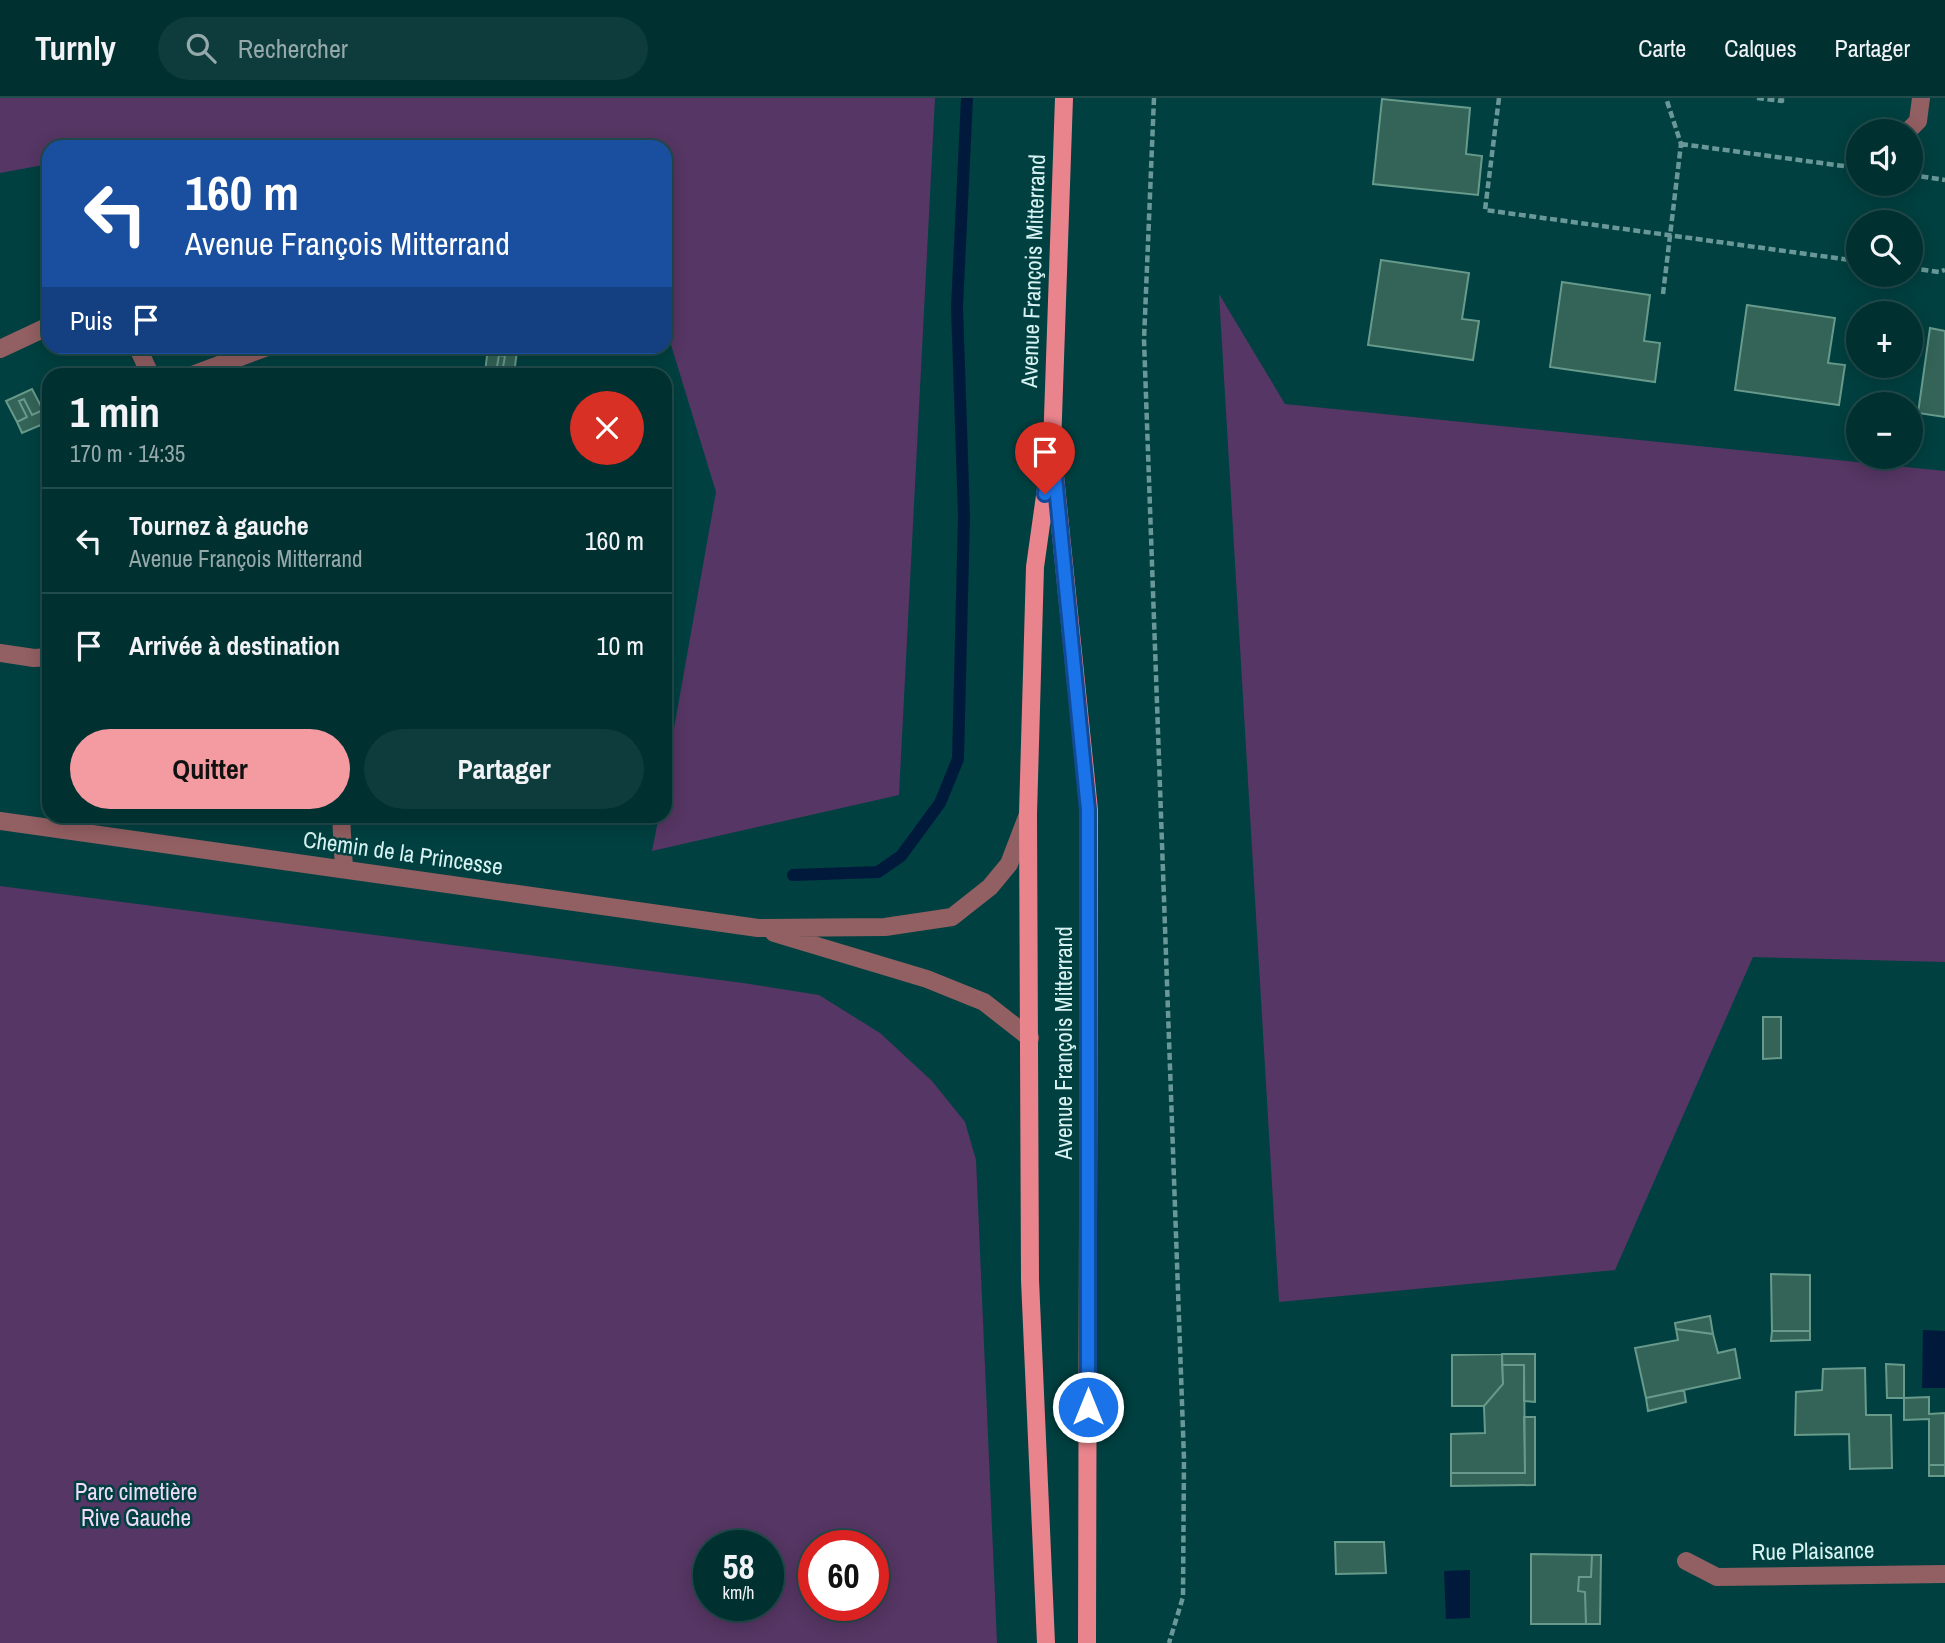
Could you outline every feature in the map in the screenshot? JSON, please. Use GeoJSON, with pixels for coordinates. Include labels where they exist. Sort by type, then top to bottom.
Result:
{"type":"FeatureCollection","features":[{"type":"Feature","properties":{"kind":"main road","name":"Avenue François Mitterrand"},"geometry":{"type":"LineString","coordinates":[[1046,1643],[1030,1280],[1028,814],[1035,567],[1052,446],[1064,98]]}},
{"type":"Feature","properties":{"kind":"main road","name":"Avenue François Mitterrand"},"geometry":{"type":"LineString","coordinates":[[1052,446],[1088,810],[1087,1643]]}},
{"type":"Feature","properties":{"kind":"street"},"geometry":{"type":"LineString","coordinates":[[1918,119],[1921,98]]}},
{"type":"Feature","properties":{"kind":"street"},"geometry":{"type":"LineString","coordinates":[[0,349],[42,329]]}},
{"type":"Feature","properties":{"kind":"street"},"geometry":{"type":"LineString","coordinates":[[211,368],[249,354]]}},
{"type":"Feature","properties":{"kind":"street"},"geometry":{"type":"LineString","coordinates":[[0,653],[42,657]]}},
{"type":"Feature","properties":{"kind":"street","name":"Chemin de la Princesse"},"geometry":{"type":"LineString","coordinates":[[0,821],[758,928],[885,927],[952,918],[990,887],[1009,864],[1028,814]]}},
{"type":"Feature","properties":{"kind":"street"},"geometry":{"type":"LineString","coordinates":[[341,823],[344,869]]}},
{"type":"Feature","properties":{"kind":"street","name":"Chemin de la Princesse"},"geometry":{"type":"LineString","coordinates":[[758,928],[927,979],[984,1002],[1030,1038]]}},
{"type":"Feature","properties":{"kind":"street","name":"Rue Plaisance"},"geometry":{"type":"LineString","coordinates":[[1686,1561],[1717,1577],[1945,1574]]}},
{"type":"Feature","properties":{"kind":"path"},"geometry":{"type":"LineString","coordinates":[[1154,98],[1144,340],[1184,1459],[1183,1597],[1169,1643]]}},
{"type":"Feature","properties":{"kind":"path"},"geometry":{"type":"LineString","coordinates":[[1499,98],[1485,210],[1846,259]]}},
{"type":"Feature","properties":{"kind":"path"},"geometry":{"type":"LineString","coordinates":[[1663,294],[1681,144],[1666,98]]}},
{"type":"Feature","properties":{"kind":"path"},"geometry":{"type":"LineString","coordinates":[[1757,98],[1782,101],[1782,98]]}},
{"type":"Feature","properties":{"kind":"path"},"geometry":{"type":"LineString","coordinates":[[1681,144],[1846,166]]}},
{"type":"Feature","properties":{"kind":"path"},"geometry":{"type":"LineString","coordinates":[[1923,177],[1945,180]]}},
{"type":"Feature","properties":{"kind":"path"},"geometry":{"type":"LineString","coordinates":[[1923,270],[1945,271]]}},
{"type":"Feature","properties":{"kind":"green space"},"geometry":{"type":"Polygon","coordinates":[[[0,98],[935,98],[899,795],[652,851],[658,823],[672,823],[672,740],[716,492],[672,348],[672,140],[42,140],[42,165],[0,173],[0,98]]]}},
{"type":"Feature","properties":{"kind":"green space"},"geometry":{"type":"Polygon","coordinates":[[[1219,294],[1285,404],[1846,461],[1846,469],[1945,471],[1945,962],[1753,957],[1615,1270],[1279,1302],[1219,294]]]}},
{"type":"Feature","properties":{"kind":"green space","name":"Parc cimetière Rive Gauche"},"geometry":{"type":"Polygon","coordinates":[[[0,886],[819,995],[880,1033],[932,1081],[965,1122],[976,1160],[997,1643],[0,1643],[0,886]]]}},
{"type":"Feature","properties":{"kind":"water"},"geometry":{"type":"Polygon","coordinates":[[[1923,1330],[1945,1331],[1945,1388],[1922,1388],[1923,1330]]]}},
{"type":"Feature","properties":{"kind":"water"},"geometry":{"type":"Polygon","coordinates":[[[1470,1570],[1470,1618],[1446,1619],[1444,1571],[1470,1570]]]}},
{"type":"Feature","properties":{"kind":"building"},"geometry":{"type":"Polygon","coordinates":[[[1382,99],[1470,108],[1466,154],[1482,156],[1478,195],[1373,184],[1382,99]]]}},
{"type":"Feature","properties":{"kind":"building"},"geometry":{"type":"Polygon","coordinates":[[[1381,260],[1469,273],[1462,319],[1479,321],[1473,360],[1368,345],[1381,260]]]}},
{"type":"Feature","properties":{"kind":"building"},"geometry":{"type":"Polygon","coordinates":[[[1562,282],[1650,295],[1644,341],[1660,343],[1655,382],[1550,367],[1562,282]]]}},
{"type":"Feature","properties":{"kind":"building"},"geometry":{"type":"Polygon","coordinates":[[[1747,305],[1835,318],[1828,363],[1845,365],[1839,405],[1735,390],[1747,305]]]}},
{"type":"Feature","properties":{"kind":"building"},"geometry":{"type":"Polygon","coordinates":[[[1930,328],[1945,331],[1945,417],[1923,414],[1923,378],[1930,328]]]}},
{"type":"Feature","properties":{"kind":"building"},"geometry":{"type":"Polygon","coordinates":[[[487,354],[517,354],[515,368],[503,368],[505,356],[499,355],[497,368],[486,368],[487,354]]]}},
{"type":"Feature","properties":{"kind":"building"},"geometry":{"type":"Polygon","coordinates":[[[499,355],[505,356],[503,368],[497,368],[499,355]]]}},
{"type":"Feature","properties":{"kind":"building"},"geometry":{"type":"Polygon","coordinates":[[[32,389],[42,410],[32,415],[24,399],[19,401],[27,417],[17,422],[6,401],[32,389]]]}},
{"type":"Feature","properties":{"kind":"building"},"geometry":{"type":"Polygon","coordinates":[[[24,399],[32,415],[42,410],[42,425],[22,433],[17,422],[27,417],[19,401],[24,399]]]}},
{"type":"Feature","properties":{"kind":"building"},"geometry":{"type":"Polygon","coordinates":[[[1763,1017],[1781,1017],[1781,1058],[1763,1059],[1763,1017]]]}},
{"type":"Feature","properties":{"kind":"building"},"geometry":{"type":"Polygon","coordinates":[[[1771,1274],[1810,1275],[1810,1331],[1772,1331],[1771,1274]]]}},
{"type":"Feature","properties":{"kind":"building"},"geometry":{"type":"Polygon","coordinates":[[[1710,1316],[1713,1334],[1676,1329],[1675,1323],[1710,1316]]]}},
{"type":"Feature","properties":{"kind":"building"},"geometry":{"type":"Polygon","coordinates":[[[1676,1329],[1713,1334],[1718,1353],[1735,1349],[1740,1378],[1646,1398],[1635,1348],[1678,1340],[1676,1329]]]}},
{"type":"Feature","properties":{"kind":"building"},"geometry":{"type":"Polygon","coordinates":[[[1772,1331],[1810,1331],[1810,1340],[1771,1341],[1772,1331]]]}},
{"type":"Feature","properties":{"kind":"building"},"geometry":{"type":"Polygon","coordinates":[[[1502,1354],[1503,1384],[1484,1406],[1452,1406],[1452,1355],[1502,1354]]]}},
{"type":"Feature","properties":{"kind":"building"},"geometry":{"type":"Polygon","coordinates":[[[1502,1354],[1535,1354],[1535,1402],[1524,1401],[1524,1365],[1502,1365],[1502,1354]]]}},
{"type":"Feature","properties":{"kind":"building"},"geometry":{"type":"Polygon","coordinates":[[[1886,1364],[1904,1365],[1904,1398],[1887,1398],[1886,1364]]]}},
{"type":"Feature","properties":{"kind":"building"},"geometry":{"type":"Polygon","coordinates":[[[1502,1365],[1524,1365],[1525,1473],[1451,1473],[1451,1434],[1485,1433],[1484,1406],[1503,1384],[1502,1365]]]}},
{"type":"Feature","properties":{"kind":"building"},"geometry":{"type":"Polygon","coordinates":[[[1865,1368],[1866,1415],[1891,1415],[1892,1468],[1850,1469],[1849,1434],[1795,1435],[1796,1392],[1822,1390],[1823,1369],[1865,1368]]]}},
{"type":"Feature","properties":{"kind":"building"},"geometry":{"type":"Polygon","coordinates":[[[1684,1390],[1686,1402],[1648,1411],[1646,1398],[1684,1390]]]}},
{"type":"Feature","properties":{"kind":"building"},"geometry":{"type":"Polygon","coordinates":[[[1929,1397],[1929,1414],[1945,1413],[1945,1465],[1929,1465],[1929,1419],[1904,1420],[1904,1398],[1929,1397]]]}},
{"type":"Feature","properties":{"kind":"building"},"geometry":{"type":"Polygon","coordinates":[[[1524,1417],[1535,1417],[1535,1485],[1451,1486],[1451,1473],[1525,1473],[1524,1417]]]}},
{"type":"Feature","properties":{"kind":"building"},"geometry":{"type":"Polygon","coordinates":[[[1929,1465],[1945,1465],[1945,1476],[1929,1476],[1929,1465]]]}},
{"type":"Feature","properties":{"kind":"building"},"geometry":{"type":"Polygon","coordinates":[[[1335,1542],[1384,1542],[1386,1573],[1336,1574],[1335,1542]]]}},
{"type":"Feature","properties":{"kind":"building"},"geometry":{"type":"Polygon","coordinates":[[[1531,1554],[1592,1555],[1591,1577],[1579,1577],[1578,1591],[1585,1592],[1586,1624],[1531,1624],[1531,1554]]]}},
{"type":"Feature","properties":{"kind":"building"},"geometry":{"type":"Polygon","coordinates":[[[1592,1555],[1601,1555],[1600,1624],[1586,1624],[1585,1592],[1578,1591],[1579,1577],[1591,1577],[1592,1555]]]}},
{"type":"Feature","properties":{"kind":"waterway"},"geometry":{"type":"LineString","coordinates":[[793,875],[878,872],[901,856],[940,803],[958,759],[964,516],[957,307],[967,98]]}},
{"type":"Feature","properties":{"kind":"route"},"geometry":{"type":"LineString","coordinates":[[1045,494],[1052,446],[1088,810],[1088,1407]]}}]}
